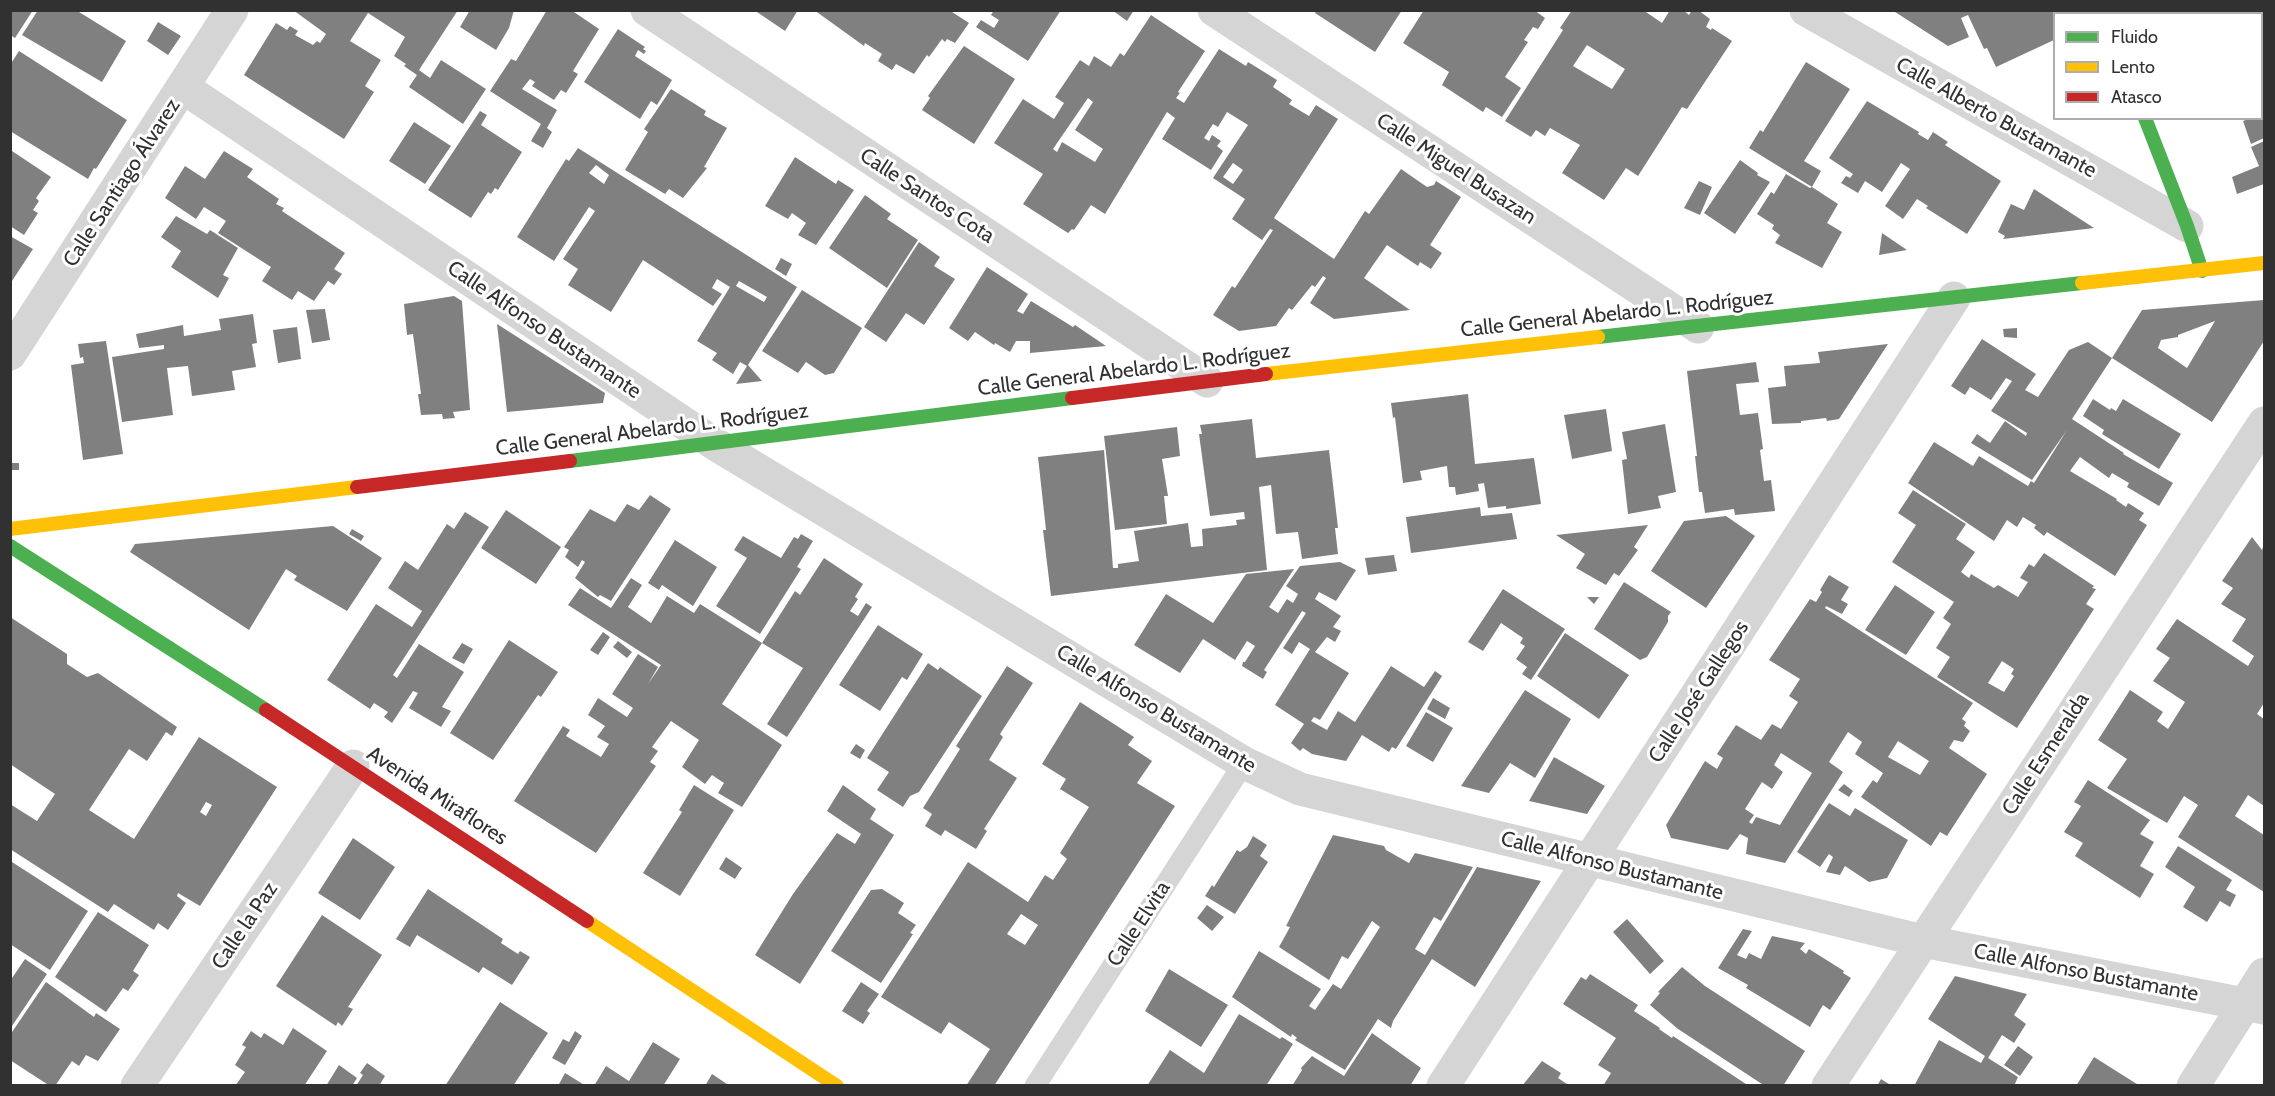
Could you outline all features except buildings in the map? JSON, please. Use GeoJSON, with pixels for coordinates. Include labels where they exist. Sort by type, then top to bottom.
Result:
{"type":"FeatureCollection","features":[{"type":"Feature","properties":{"kind":"main road"},"geometry":{"type":"LineString","coordinates":[[2146,120],[2202,271]]}},
{"type":"Feature","properties":{"kind":"main road","name":"Calle General Abelardo L. Rodríguez"},"geometry":{"type":"LineString","coordinates":[[10,529],[715,444],[1207,381],[2265,263]]}},
{"type":"Feature","properties":{"kind":"main road","name":"Avenida Miraflores"},"geometry":{"type":"LineString","coordinates":[[10,546],[353,766],[837,1086]]}},
{"type":"Feature","properties":{"kind":"street","name":"Calle Santiago Álvarez"},"geometry":{"type":"LineString","coordinates":[[10,354],[184,88],[232,10]]}},
{"type":"Feature","properties":{"kind":"street","name":"Calle Santos Cota"},"geometry":{"type":"LineString","coordinates":[[647,10],[1207,381]]}},
{"type":"Feature","properties":{"kind":"street","name":"Calle Miguel Busazan"},"geometry":{"type":"LineString","coordinates":[[1214,10],[1698,327]]}},
{"type":"Feature","properties":{"kind":"street","name":"Calle Alberto Bustamante"},"geometry":{"type":"LineString","coordinates":[[1806,10],[2187,226]]}},
{"type":"Feature","properties":{"kind":"street","name":"Calle Alfonso Bustamante"},"geometry":{"type":"LineString","coordinates":[[184,88],[715,444],[1244,763],[1300,789],[1923,941],[2255,1006]]}},
{"type":"Feature","properties":{"kind":"street","name":"Calle José Gallegos"},"geometry":{"type":"LineString","coordinates":[[1443,1086],[1954,298]]}},
{"type":"Feature","properties":{"kind":"street","name":"Calle Esmeralda"},"geometry":{"type":"LineString","coordinates":[[1828,1086],[2265,423]]}},
{"type":"Feature","properties":{"kind":"street","name":"Calle la Paz"},"geometry":{"type":"LineString","coordinates":[[137,1086],[353,766]]}},
{"type":"Feature","properties":{"kind":"street"},"geometry":{"type":"LineString","coordinates":[[2193,1086],[2255,1006],[2265,974]]}},
{"type":"Feature","properties":{"kind":"lane","name":"Calle Elvita"},"geometry":{"type":"LineString","coordinates":[[1035,1086],[1244,763]]}},
{"type":"Feature","properties":{"kind":"traffic: fast"},"geometry":{"type":"LineString","coordinates":[[2146,120],[2202,271]]}},
{"type":"Feature","properties":{"kind":"traffic: fast"},"geometry":{"type":"LineString","coordinates":[[1598,337],[2082,283]]}},
{"type":"Feature","properties":{"kind":"traffic: fast"},"geometry":{"type":"LineString","coordinates":[[570,461],[1072,398]]}},
{"type":"Feature","properties":{"kind":"traffic: fast"},"geometry":{"type":"LineString","coordinates":[[10,546],[266,710]]}},
{"type":"Feature","properties":{"kind":"traffic: slow"},"geometry":{"type":"LineString","coordinates":[[2082,283],[2264,263]]}},
{"type":"Feature","properties":{"kind":"traffic: slow"},"geometry":{"type":"LineString","coordinates":[[1266,374],[1598,337]]}},
{"type":"Feature","properties":{"kind":"traffic: slow"},"geometry":{"type":"LineString","coordinates":[[10,529],[357,487]]}},
{"type":"Feature","properties":{"kind":"traffic: slow"},"geometry":{"type":"LineString","coordinates":[[587,921],[837,1086]]}},
{"type":"Feature","properties":{"kind":"traffic: jam"},"geometry":{"type":"LineString","coordinates":[[1072,398],[1266,374]]}},
{"type":"Feature","properties":{"kind":"traffic: jam"},"geometry":{"type":"LineString","coordinates":[[357,487],[570,461]]}},
{"type":"Feature","properties":{"kind":"traffic: jam"},"geometry":{"type":"LineString","coordinates":[[266,710],[587,921]]}}]}
